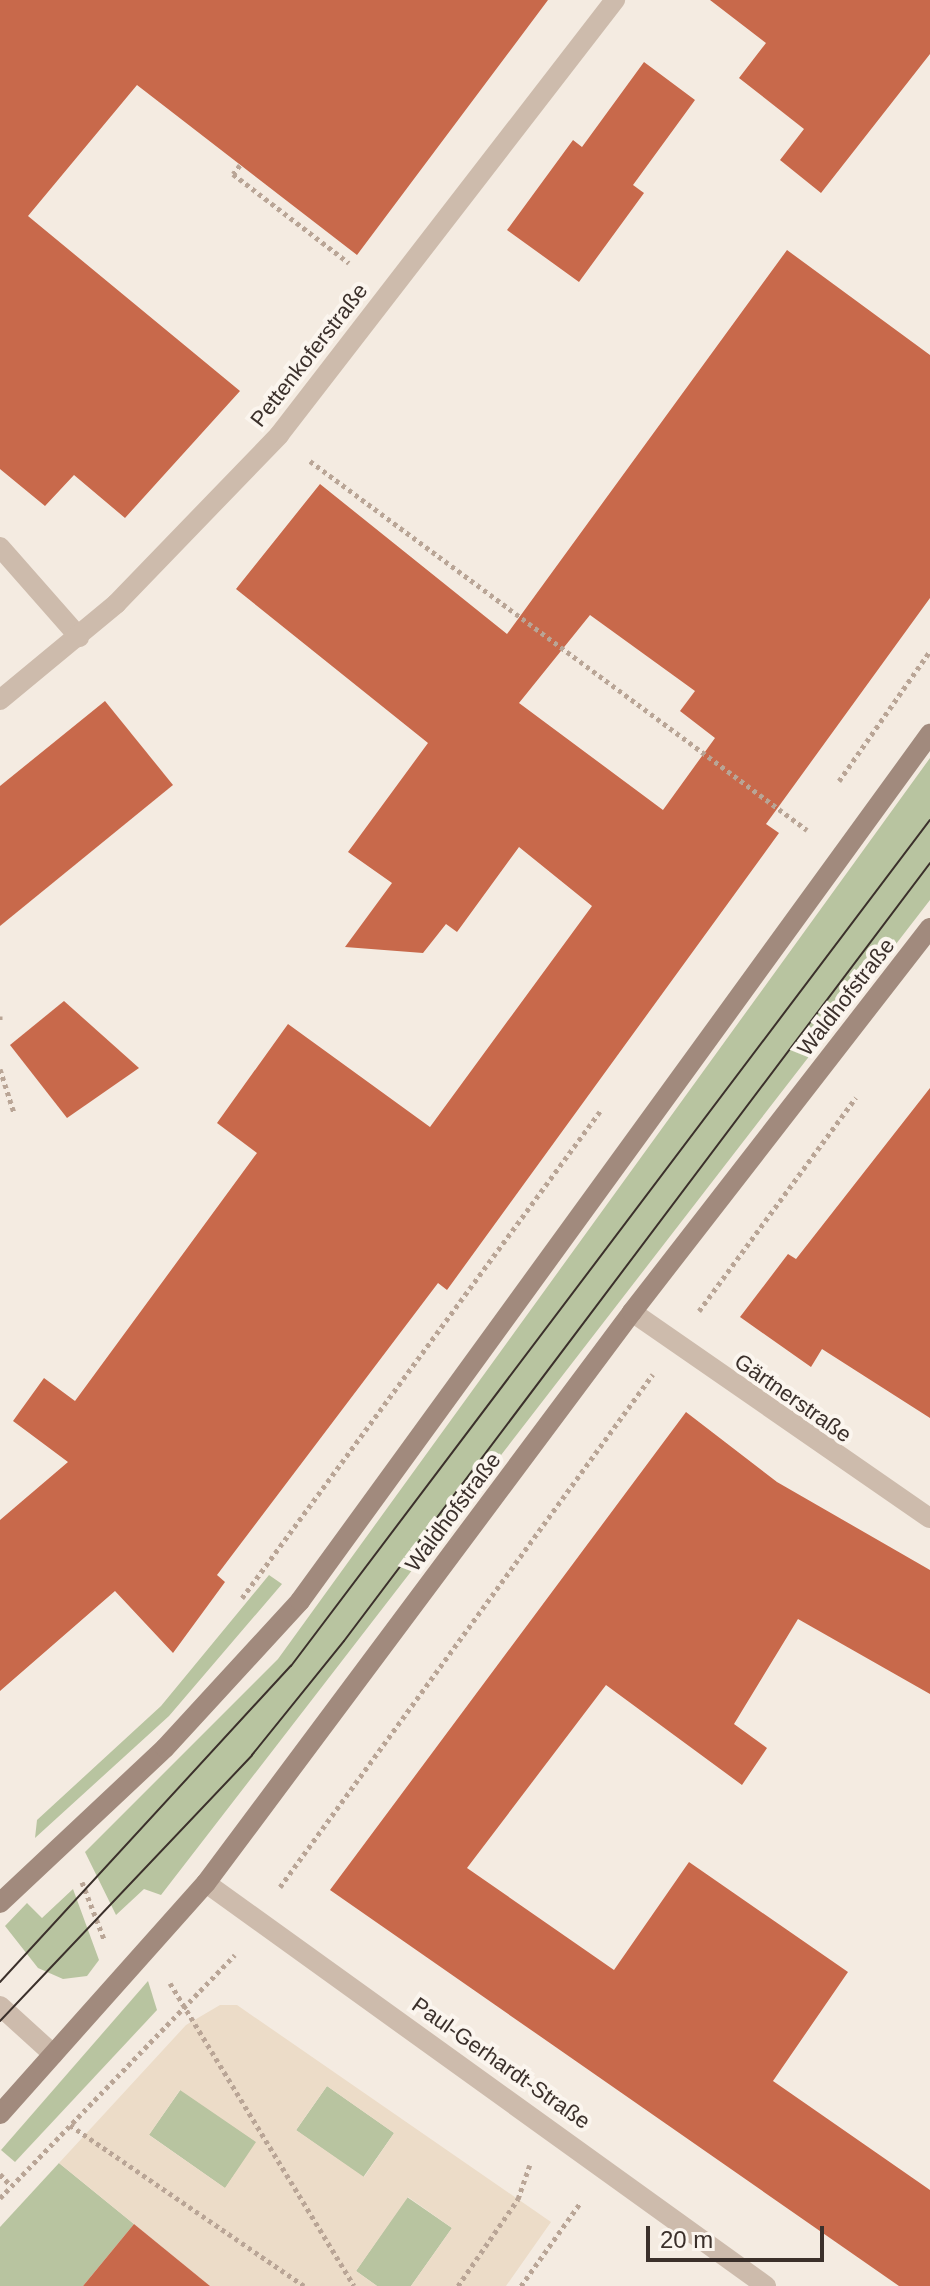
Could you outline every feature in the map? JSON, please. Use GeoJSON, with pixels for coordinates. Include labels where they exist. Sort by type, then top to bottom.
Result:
{"type":"FeatureCollection","features":[{"type":"Feature","properties":{"kind":"street","name":"Pettenkoferstraße"},"geometry":{"type":"LineString","coordinates":[[0,700],[79,637],[279,435],[615,0]]}},
{"type":"Feature","properties":{"kind":"street"},"geometry":{"type":"LineString","coordinates":[[0,547],[79,637]]}},
{"type":"Feature","properties":{"kind":"street"},"geometry":{"type":"LineString","coordinates":[[0,1903],[165,1748],[300,1601],[930,734]]}},
{"type":"Feature","properties":{"kind":"street","name":"Waldhofstraße"},"geometry":{"type":"LineString","coordinates":[[0,2114],[155,1948],[206,1883],[632,1312],[930,928]]}},
{"type":"Feature","properties":{"kind":"street","name":"Gärtnerstraße"},"geometry":{"type":"LineString","coordinates":[[632,1312],[930,1518]]}},
{"type":"Feature","properties":{"kind":"street","name":"Paul-Gerhardt-Straße"},"geometry":{"type":"LineString","coordinates":[[206,1883],[766,2286]]}},
{"type":"Feature","properties":{"kind":"street"},"geometry":{"type":"LineString","coordinates":[[0,2006],[53,2054]]}},
{"type":"Feature","properties":{"kind":"path"},"geometry":{"type":"LineString","coordinates":[[240,165],[233,174],[349,263]]}},
{"type":"Feature","properties":{"kind":"path"},"geometry":{"type":"LineString","coordinates":[[279,435],[807,830]]}},
{"type":"Feature","properties":{"kind":"path"},"geometry":{"type":"LineString","coordinates":[[832,792],[930,651]]}},
{"type":"Feature","properties":{"kind":"path"},"geometry":{"type":"LineString","coordinates":[[797,842],[815,817]]}},
{"type":"Feature","properties":{"kind":"path"},"geometry":{"type":"LineString","coordinates":[[0,1069],[14,1113]]}},
{"type":"Feature","properties":{"kind":"path"},"geometry":{"type":"LineString","coordinates":[[0,2198],[181,2009],[222,1976],[257,1920],[863,1088]]}},
{"type":"Feature","properties":{"kind":"path"},"geometry":{"type":"LineString","coordinates":[[238,1604],[610,1098]]}},
{"type":"Feature","properties":{"kind":"path"},"geometry":{"type":"LineString","coordinates":[[22,1881],[43,1904],[76,1874],[99,1934],[107,1942],[118,1932]]}},
{"type":"Feature","properties":{"kind":"path"},"geometry":{"type":"LineString","coordinates":[[155,1948],[181,2009],[354,2286]]}},
{"type":"Feature","properties":{"kind":"path"},"geometry":{"type":"LineString","coordinates":[[70,2125],[304,2286]]}},
{"type":"Feature","properties":{"kind":"path"},"geometry":{"type":"LineString","coordinates":[[521,2286],[606,2168]]}},
{"type":"Feature","properties":{"kind":"path"},"geometry":{"type":"LineString","coordinates":[[0,2174],[11,2186]]}},
{"type":"Feature","properties":{"kind":"path"},"geometry":{"type":"LineString","coordinates":[[458,2286],[518,2199]]}},
{"type":"Feature","properties":{"kind":"green space"},"geometry":{"type":"Polygon","coordinates":[[[930,758],[930,900],[161,1895],[144,1889],[116,1915],[85,1852],[278,1659],[930,758]]]}},
{"type":"Feature","properties":{"kind":"green space"},"geometry":{"type":"Polygon","coordinates":[[[269,1575],[282,1584],[169,1716],[35,1838],[37,1820],[161,1706],[269,1575]]]}},
{"type":"Feature","properties":{"kind":"green space"},"geometry":{"type":"Polygon","coordinates":[[[73,1889],[99,1960],[87,1976],[63,1979],[38,1968],[5,1926],[27,1903],[42,1918],[73,1889]]]}},
{"type":"Feature","properties":{"kind":"green space"},"geometry":{"type":"Polygon","coordinates":[[[148,1981],[157,2010],[15,2162],[1,2150],[148,1981]]]}},
{"type":"Feature","properties":{"kind":"green space"},"geometry":{"type":"Polygon","coordinates":[[[327,2086],[394,2133],[363,2177],[296,2130],[327,2086]]]}},
{"type":"Feature","properties":{"kind":"green space"},"geometry":{"type":"Polygon","coordinates":[[[181,2089],[257,2142],[225,2188],[149,2135],[181,2089]]]}},
{"type":"Feature","properties":{"kind":"green space"},"geometry":{"type":"Polygon","coordinates":[[[59,2163],[134,2224],[83,2286],[0,2286],[0,2227],[59,2163]]]}},
{"type":"Feature","properties":{"kind":"green space"},"geometry":{"type":"Polygon","coordinates":[[[407,2197],[452,2228],[411,2286],[377,2286],[356,2271],[407,2197]]]}},
{"type":"Feature","properties":{"kind":"shaded area"},"geometry":{"type":"Polygon","coordinates":[[[220,2005],[237,2005],[551,2222],[506,2286],[411,2286],[452,2228],[408,2197],[356,2271],[377,2286],[210,2286],[59,2163],[186,2025],[220,2005]],[[327,2086],[296,2130],[364,2177],[394,2133],[327,2086]],[[180,2090],[149,2135],[225,2188],[256,2142],[180,2090]]]}},
{"type":"Feature","properties":{"kind":"building"},"geometry":{"type":"Polygon","coordinates":[[[0,0],[548,0],[357,255],[137,85],[28,216],[240,391],[125,518],[74,475],[45,506],[0,469],[0,0]]]}},
{"type":"Feature","properties":{"kind":"building"},"geometry":{"type":"Polygon","coordinates":[[[710,0],[930,0],[930,54],[821,193],[780,160],[804,129],[739,78],[766,43],[710,0]]]}},
{"type":"Feature","properties":{"kind":"building"},"geometry":{"type":"Polygon","coordinates":[[[644,62],[695,100],[633,185],[644,193],[579,282],[507,230],[573,140],[582,147],[644,62]]]}},
{"type":"Feature","properties":{"kind":"building"},"geometry":{"type":"Polygon","coordinates":[[[787,250],[930,355],[930,598],[766,824],[779,833],[447,1290],[438,1283],[217,1575],[225,1582],[173,1653],[115,1591],[0,1691],[0,1520],[68,1462],[13,1421],[44,1378],[75,1401],[257,1153],[217,1123],[288,1024],[430,1127],[592,906],[519,847],[457,932],[446,924],[423,953],[345,947],[392,883],[348,852],[428,743],[236,589],[320,484],[507,634],[787,250]],[[590,615],[519,703],[663,810],[715,738],[680,711],[695,691],[590,615]]]}},
{"type":"Feature","properties":{"kind":"building"},"geometry":{"type":"Polygon","coordinates":[[[105,701],[173,785],[0,926],[0,786],[105,701]]]}},
{"type":"Feature","properties":{"kind":"building"},"geometry":{"type":"Polygon","coordinates":[[[64,1001],[139,1068],[67,1118],[10,1045],[64,1001]]]}},
{"type":"Feature","properties":{"kind":"building"},"geometry":{"type":"Polygon","coordinates":[[[930,1088],[930,1418],[822,1349],[811,1367],[740,1317],[788,1254],[796,1259],[930,1088]]]}},
{"type":"Feature","properties":{"kind":"building"},"geometry":{"type":"Polygon","coordinates":[[[686,1412],[777,1482],[930,1570],[930,1694],[798,1619],[734,1724],[767,1748],[742,1785],[606,1685],[467,1868],[614,1970],[689,1862],[848,1972],[773,2081],[930,2190],[930,2286],[899,2286],[330,1890],[686,1412]]]}},
{"type":"Feature","properties":{"kind":"building"},"geometry":{"type":"Polygon","coordinates":[[[134,2224],[210,2286],[83,2286],[134,2224]]]}},
{"type":"Feature","properties":{"kind":"tram line"},"geometry":{"type":"LineString","coordinates":[[0,1982],[291,1666],[930,820]]}},
{"type":"Feature","properties":{"kind":"tram line"},"geometry":{"type":"LineString","coordinates":[[0,2021],[252,1755],[344,1641],[930,863]]}}]}
